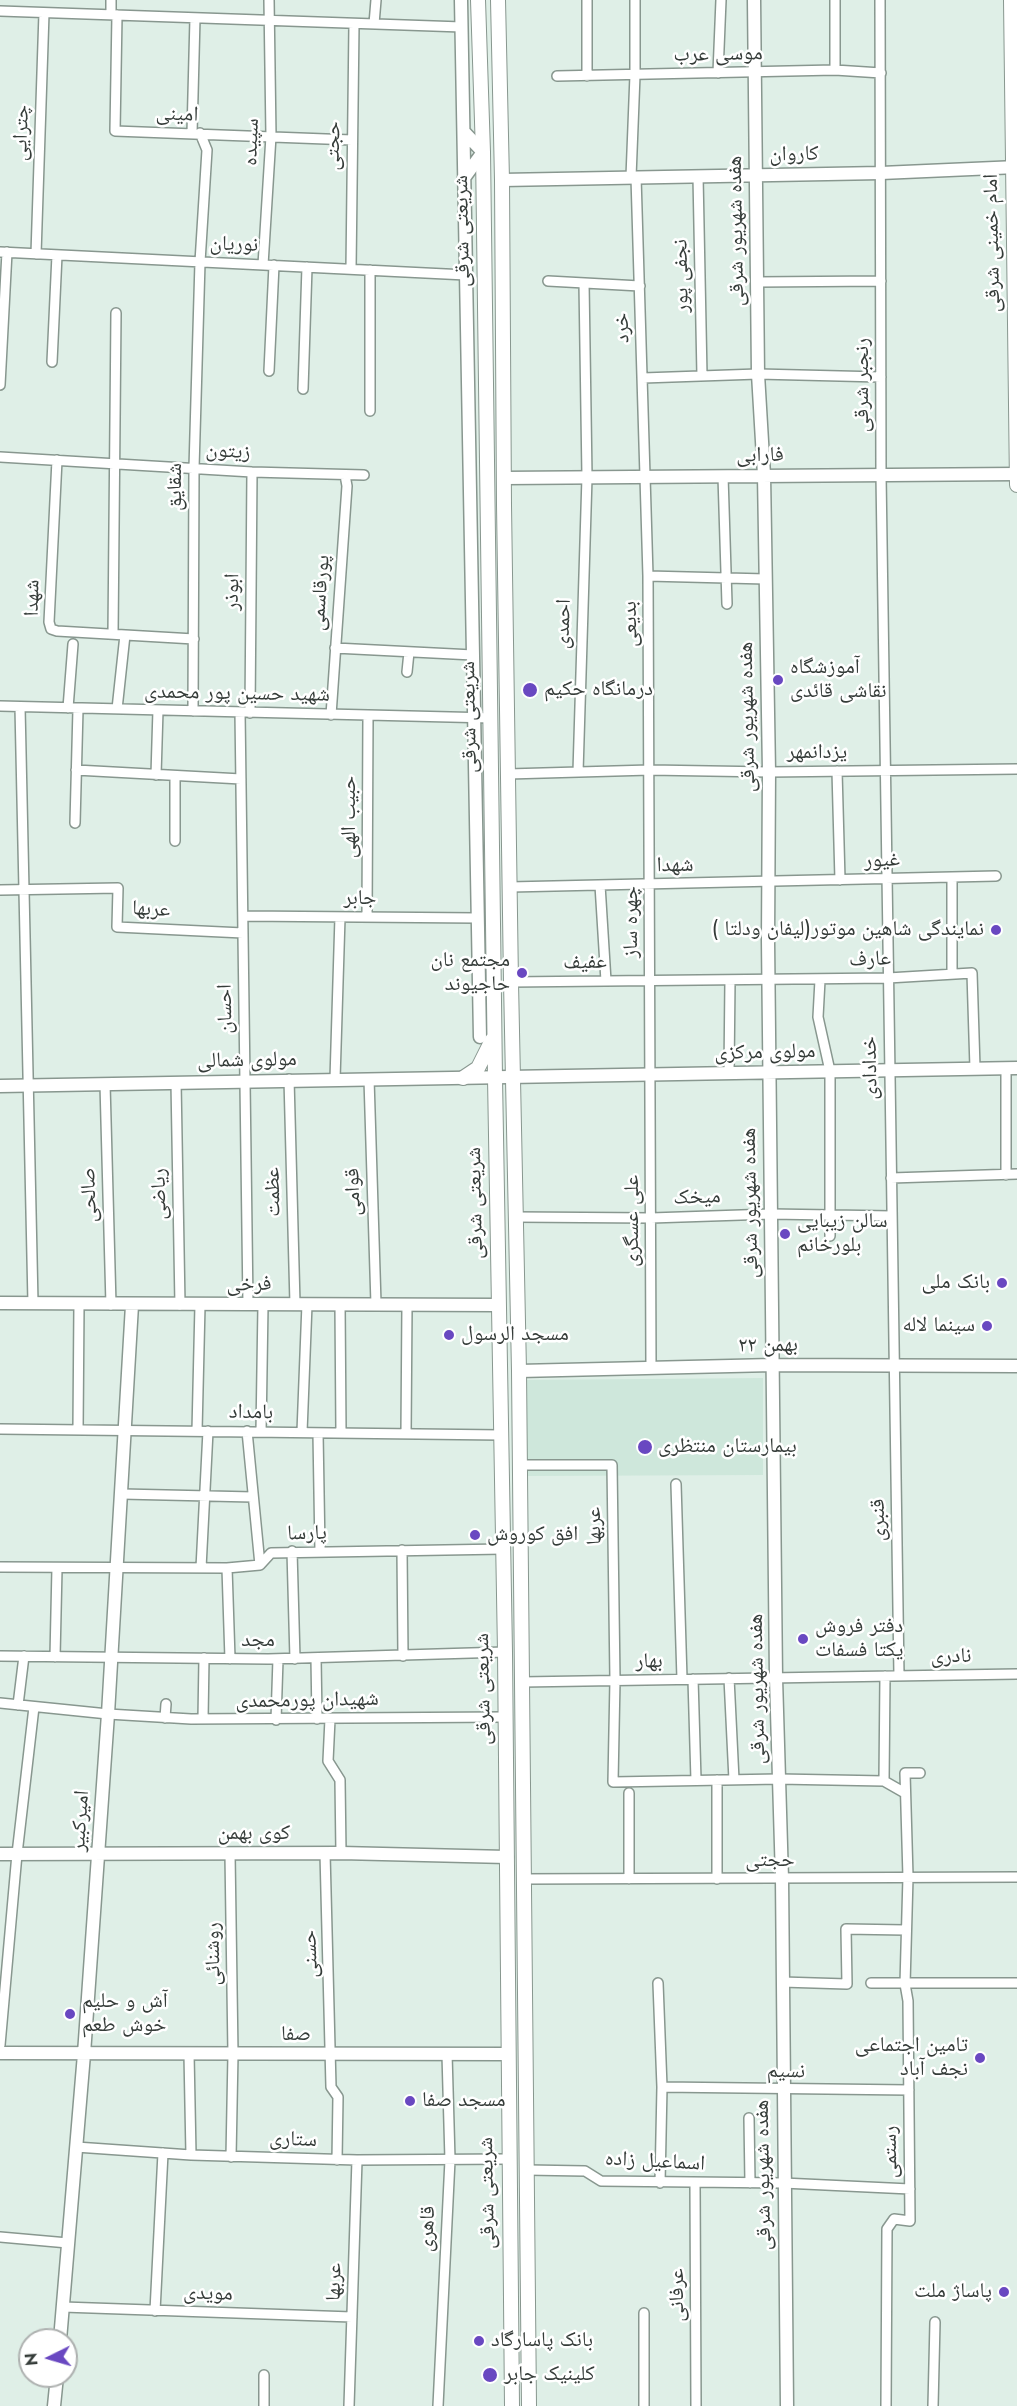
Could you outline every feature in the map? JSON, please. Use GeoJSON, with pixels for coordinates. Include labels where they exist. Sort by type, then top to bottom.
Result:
{"type":"FeatureCollection","features":[{"type":"Feature","properties":{"kind":"main road","name":"شریعتی شرقی"},"geometry":{"type":"LineString","coordinates":[[478,0],[483,152],[498,1305],[505,1652],[512,2406]]}},
{"type":"Feature","properties":{"kind":"main road","name":"شریعتی شرقی"},"geometry":{"type":"LineString","coordinates":[[498,0],[511,982],[519,1371],[530,2406]]}},
{"type":"Feature","properties":{"kind":"main road","name":"امام خمینی شرقی"},"geometry":{"type":"LineString","coordinates":[[1011,0],[1015,167],[1017,484]]}},
{"type":"Feature","properties":{"kind":"main road"},"geometry":{"type":"LineString","coordinates":[[494,1013],[506,1016],[512,1012]]}},
{"type":"Feature","properties":{"kind":"main road"},"geometry":{"type":"LineString","coordinates":[[463,1078],[478,1068],[485,1057],[494,1032]]}},
{"type":"Feature","properties":{"kind":"main road"},"geometry":{"type":"LineString","coordinates":[[496,1159],[505,1154],[514,1160]]}},
{"type":"Feature","properties":{"kind":"main road"},"geometry":{"type":"LineString","coordinates":[[509,2234],[528,2234]]}},
{"type":"Feature","properties":{"kind":"street"},"geometry":{"type":"LineString","coordinates":[[13,0],[13,12]]}},
{"type":"Feature","properties":{"kind":"street"},"geometry":{"type":"LineString","coordinates":[[111,0],[114,15]]}},
{"type":"Feature","properties":{"kind":"street","name":"سپیده"},"geometry":{"type":"LineString","coordinates":[[269,0],[271,136],[268,265],[269,371]]}},
{"type":"Feature","properties":{"kind":"street"},"geometry":{"type":"LineString","coordinates":[[374,24],[376,0]]}},
{"type":"Feature","properties":{"kind":"street","name":"شریعتی شرقی"},"geometry":{"type":"LineString","coordinates":[[461,0],[480,1037]]}},
{"type":"Feature","properties":{"kind":"street"},"geometry":{"type":"LineString","coordinates":[[587,0],[587,76]]}},
{"type":"Feature","properties":{"kind":"street","name":"خرد"},"geometry":{"type":"LineString","coordinates":[[635,0],[634,177],[647,477]]}},
{"type":"Feature","properties":{"kind":"street"},"geometry":{"type":"LineString","coordinates":[[718,73],[721,0]]}},
{"type":"Feature","properties":{"kind":"street","name":"هفده شهریور شرقی"},"geometry":{"type":"LineString","coordinates":[[754,0],[758,374],[764,476],[769,772],[769,1072],[776,1678],[782,1879],[783,2183],[787,2406]]}},
{"type":"Feature","properties":{"kind":"street"},"geometry":{"type":"LineString","coordinates":[[835,0],[835,70]]}},
{"type":"Feature","properties":{"kind":"street","name":"رنجبر شرقی"},"geometry":{"type":"LineString","coordinates":[[880,0],[881,475],[885,771]]}},
{"type":"Feature","properties":{"kind":"street"},"geometry":{"type":"LineString","coordinates":[[0,11],[462,27]]}},
{"type":"Feature","properties":{"kind":"street","name":"چترایی"},"geometry":{"type":"LineString","coordinates":[[36,254],[44,13]]}},
{"type":"Feature","properties":{"kind":"street","name":"امینی"},"geometry":{"type":"LineString","coordinates":[[114,15],[115,131],[352,140]]}},
{"type":"Feature","properties":{"kind":"street","name":"شقایق"},"geometry":{"type":"LineString","coordinates":[[193,711],[194,468],[200,262],[207,150],[196,133],[195,18]]}},
{"type":"Feature","properties":{"kind":"street","name":"حجتی"},"geometry":{"type":"LineString","coordinates":[[351,269],[354,24]]}},
{"type":"Feature","properties":{"kind":"street","name":"موسی عرب"},"geometry":{"type":"LineString","coordinates":[[557,76],[835,70],[881,74]]}},
{"type":"Feature","properties":{"kind":"street"},"geometry":{"type":"LineString","coordinates":[[464,132],[483,152],[464,178]]}},
{"type":"Feature","properties":{"kind":"street","name":"کاروان"},"geometry":{"type":"LineString","coordinates":[[502,180],[881,173],[1015,167]]}},
{"type":"Feature","properties":{"kind":"street","name":"نجفی پور"},"geometry":{"type":"LineString","coordinates":[[698,176],[702,376]]}},
{"type":"Feature","properties":{"kind":"street"},"geometry":{"type":"LineString","coordinates":[[0,384],[4,252]]}},
{"type":"Feature","properties":{"kind":"street","name":"نوریان"},"geometry":{"type":"LineString","coordinates":[[4,252],[466,275]]}},
{"type":"Feature","properties":{"kind":"street"},"geometry":{"type":"LineString","coordinates":[[52,362],[57,255]]}},
{"type":"Feature","properties":{"kind":"street"},"geometry":{"type":"LineString","coordinates":[[303,390],[307,267]]}},
{"type":"Feature","properties":{"kind":"street"},"geometry":{"type":"LineString","coordinates":[[370,270],[370,411]]}},
{"type":"Feature","properties":{"kind":"street"},"geometry":{"type":"LineString","coordinates":[[548,281],[640,286]]}},
{"type":"Feature","properties":{"kind":"street"},"geometry":{"type":"LineString","coordinates":[[757,282],[881,281]]}},
{"type":"Feature","properties":{"kind":"street","name":"احمدی"},"geometry":{"type":"LineString","coordinates":[[578,772],[587,477],[584,283]]}},
{"type":"Feature","properties":{"kind":"street"},"geometry":{"type":"LineString","coordinates":[[113,634],[116,313]]}},
{"type":"Feature","properties":{"kind":"street"},"geometry":{"type":"LineString","coordinates":[[643,378],[758,374],[881,376]]}},
{"type":"Feature","properties":{"kind":"street","name":"زیتون"},"geometry":{"type":"LineString","coordinates":[[0,457],[252,472],[364,475]]}},
{"type":"Feature","properties":{"kind":"street","name":"شهدا"},"geometry":{"type":"LineString","coordinates":[[57,460],[49,622],[51,629],[194,639]]}},
{"type":"Feature","properties":{"kind":"street","name":"ابوذر"},"geometry":{"type":"LineString","coordinates":[[245,712],[252,472]]}},
{"type":"Feature","properties":{"kind":"street","name":"فارابی"},"geometry":{"type":"LineString","coordinates":[[504,478],[1017,474]]}},
{"type":"Feature","properties":{"kind":"street","name":"پورقاسمی"},"geometry":{"type":"LineString","coordinates":[[331,715],[347,486],[345,475]]}},
{"type":"Feature","properties":{"kind":"street"},"geometry":{"type":"LineString","coordinates":[[723,476],[727,604]]}},
{"type":"Feature","properties":{"kind":"street","name":"بدیعی"},"geometry":{"type":"LineString","coordinates":[[647,477],[650,770]]}},
{"type":"Feature","properties":{"kind":"street"},"geometry":{"type":"LineString","coordinates":[[648,576],[766,579]]}},
{"type":"Feature","properties":{"kind":"street"},"geometry":{"type":"LineString","coordinates":[[117,709],[125,635]]}},
{"type":"Feature","properties":{"kind":"street"},"geometry":{"type":"LineString","coordinates":[[73,644],[75,823]]}},
{"type":"Feature","properties":{"kind":"street"},"geometry":{"type":"LineString","coordinates":[[335,648],[473,655]]}},
{"type":"Feature","properties":{"kind":"street"},"geometry":{"type":"LineString","coordinates":[[407,672],[409,652]]}},
{"type":"Feature","properties":{"kind":"street","name":"شهید حسین پور محمدی"},"geometry":{"type":"LineString","coordinates":[[0,706],[491,718]]}},
{"type":"Feature","properties":{"kind":"street"},"geometry":{"type":"LineString","coordinates":[[20,707],[33,1303]]}},
{"type":"Feature","properties":{"kind":"street"},"geometry":{"type":"LineString","coordinates":[[156,774],[158,710]]}},
{"type":"Feature","properties":{"kind":"street","name":"احسان"},"geometry":{"type":"LineString","coordinates":[[245,712],[241,779],[248,1305]]}},
{"type":"Feature","properties":{"kind":"street","name":"حبیب الهی"},"geometry":{"type":"LineString","coordinates":[[368,716],[368,917]]}},
{"type":"Feature","properties":{"kind":"street","name":"یزدانمهر"},"geometry":{"type":"LineString","coordinates":[[508,774],[650,770],[769,772],[1017,769]]}},
{"type":"Feature","properties":{"kind":"street"},"geometry":{"type":"LineString","coordinates":[[76,770],[241,779]]}},
{"type":"Feature","properties":{"kind":"street","name":"چهره ساز"},"geometry":{"type":"LineString","coordinates":[[650,770],[650,1074]]}},
{"type":"Feature","properties":{"kind":"street"},"geometry":{"type":"LineString","coordinates":[[837,771],[840,880]]}},
{"type":"Feature","properties":{"kind":"street","name":"خدادادی"},"geometry":{"type":"LineString","coordinates":[[885,771],[894,1364]]}},
{"type":"Feature","properties":{"kind":"street"},"geometry":{"type":"LineString","coordinates":[[175,776],[175,841]]}},
{"type":"Feature","properties":{"kind":"street","name":"غیور"},"geometry":{"type":"LineString","coordinates":[[769,883],[996,876]]}},
{"type":"Feature","properties":{"kind":"street"},"geometry":{"type":"LineString","coordinates":[[952,877],[952,974]]}},
{"type":"Feature","properties":{"kind":"street","name":"شهدا"},"geometry":{"type":"LineString","coordinates":[[510,887],[769,883]]}},
{"type":"Feature","properties":{"kind":"street"},"geometry":{"type":"LineString","coordinates":[[600,885],[606,981]]}},
{"type":"Feature","properties":{"kind":"street"},"geometry":{"type":"LineString","coordinates":[[0,890],[24,888]]}},
{"type":"Feature","properties":{"kind":"street","name":"عربها"},"geometry":{"type":"LineString","coordinates":[[24,888],[118,888],[117,927],[243,933]]}},
{"type":"Feature","properties":{"kind":"street","name":"جابر"},"geometry":{"type":"LineString","coordinates":[[243,916],[477,918]]}},
{"type":"Feature","properties":{"kind":"street"},"geometry":{"type":"LineString","coordinates":[[335,1079],[340,917]]}},
{"type":"Feature","properties":{"kind":"street"},"geometry":{"type":"LineString","coordinates":[[478,965],[494,965]]}},
{"type":"Feature","properties":{"kind":"street","name":"عارف"},"geometry":{"type":"LineString","coordinates":[[768,980],[888,978],[972,973],[975,1068]]}},
{"type":"Feature","properties":{"kind":"street"},"geometry":{"type":"LineString","coordinates":[[729,1073],[730,980]]}},
{"type":"Feature","properties":{"kind":"street","name":"عفیف"},"geometry":{"type":"LineString","coordinates":[[511,982],[768,980]]}},
{"type":"Feature","properties":{"kind":"street"},"geometry":{"type":"LineString","coordinates":[[820,980],[818,1017],[830,1071],[830,1236]]}},
{"type":"Feature","properties":{"kind":"street"},"geometry":{"type":"LineString","coordinates":[[1006,1175],[1011,1068]]}},
{"type":"Feature","properties":{"kind":"street","name":"مولوی مرکزی"},"geometry":{"type":"LineString","coordinates":[[495,1078],[1011,1068]]}},
{"type":"Feature","properties":{"kind":"street","name":"علی عسگری"},"geometry":{"type":"LineString","coordinates":[[650,1074],[651,1368]]}},
{"type":"Feature","properties":{"kind":"street","name":"مولوی شمالی"},"geometry":{"type":"LineString","coordinates":[[0,1086],[289,1079],[495,1078]]}},
{"type":"Feature","properties":{"kind":"street","name":"عظمت"},"geometry":{"type":"LineString","coordinates":[[289,1079],[301,1304],[302,1432]]}},
{"type":"Feature","properties":{"kind":"street","name":"قوامی"},"geometry":{"type":"LineString","coordinates":[[369,1079],[376,1304]]}},
{"type":"Feature","properties":{"kind":"street","name":"ریاضی"},"geometry":{"type":"LineString","coordinates":[[176,1082],[180,1305]]}},
{"type":"Feature","properties":{"kind":"street","name":"صالحی"},"geometry":{"type":"LineString","coordinates":[[105,1084],[111,1305]]}},
{"type":"Feature","properties":{"kind":"street"},"geometry":{"type":"LineString","coordinates":[[891,1178],[1017,1174]]}},
{"type":"Feature","properties":{"kind":"street","name":"میخک"},"geometry":{"type":"LineString","coordinates":[[515,1217],[892,1215]]}},
{"type":"Feature","properties":{"kind":"street","name":"فرخی"},"geometry":{"type":"LineString","coordinates":[[0,1303],[498,1305]]}},
{"type":"Feature","properties":{"kind":"street"},"geometry":{"type":"LineString","coordinates":[[78,1430],[79,1304]]}},
{"type":"Feature","properties":{"kind":"street"},"geometry":{"type":"LineString","coordinates":[[340,1304],[341,1433]]}},
{"type":"Feature","properties":{"kind":"street","name":"امیرکبیر"},"geometry":{"type":"LineString","coordinates":[[61,2328],[84,2054],[112,1657],[132,1305]]}},
{"type":"Feature","properties":{"kind":"street"},"geometry":{"type":"LineString","coordinates":[[201,1305],[204,1495],[201,1568]]}},
{"type":"Feature","properties":{"kind":"street"},"geometry":{"type":"LineString","coordinates":[[261,1431],[263,1305]]}},
{"type":"Feature","properties":{"kind":"street"},"geometry":{"type":"LineString","coordinates":[[406,1434],[407,1305]]}},
{"type":"Feature","properties":{"kind":"street","name":"قنبری"},"geometry":{"type":"LineString","coordinates":[[894,1364],[899,1675]]}},
{"type":"Feature","properties":{"kind":"street","name":"۲۲ بهمن"},"geometry":{"type":"LineString","coordinates":[[519,1371],[773,1365],[1017,1366]]}},
{"type":"Feature","properties":{"kind":"street","name":"بامداد"},"geometry":{"type":"LineString","coordinates":[[0,1429],[501,1436]]}},
{"type":"Feature","properties":{"kind":"street"},"geometry":{"type":"LineString","coordinates":[[247,1431],[260,1565]]}},
{"type":"Feature","properties":{"kind":"street"},"geometry":{"type":"LineString","coordinates":[[318,1433],[320,1551]]}},
{"type":"Feature","properties":{"kind":"street","name":"عربها"},"geometry":{"type":"LineString","coordinates":[[520,1465],[612,1465],[615,1680]]}},
{"type":"Feature","properties":{"kind":"street"},"geometry":{"type":"LineString","coordinates":[[676,1484],[682,1679]]}},
{"type":"Feature","properties":{"kind":"street"},"geometry":{"type":"LineString","coordinates":[[122,1494],[253,1497]]}},
{"type":"Feature","properties":{"kind":"street","name":"پارسا"},"geometry":{"type":"LineString","coordinates":[[0,1567],[227,1568],[260,1565],[271,1553],[292,1551],[503,1549]]}},
{"type":"Feature","properties":{"kind":"street"},"geometry":{"type":"LineString","coordinates":[[402,1550],[403,1656]]}},
{"type":"Feature","properties":{"kind":"street"},"geometry":{"type":"LineString","coordinates":[[292,1551],[296,1659]]}},
{"type":"Feature","properties":{"kind":"street"},"geometry":{"type":"LineString","coordinates":[[55,1657],[57,1568]]}},
{"type":"Feature","properties":{"kind":"street"},"geometry":{"type":"LineString","coordinates":[[227,1568],[230,1659]]}},
{"type":"Feature","properties":{"kind":"street","name":"مجد"},"geometry":{"type":"LineString","coordinates":[[0,1656],[296,1659],[505,1652]]}},
{"type":"Feature","properties":{"kind":"street"},"geometry":{"type":"LineString","coordinates":[[18,1705],[24,1656]]}},
{"type":"Feature","properties":{"kind":"street"},"geometry":{"type":"LineString","coordinates":[[203,1719],[204,1658]]}},
{"type":"Feature","properties":{"kind":"street"},"geometry":{"type":"LineString","coordinates":[[316,1658],[317,1719]]}},
{"type":"Feature","properties":{"kind":"street"},"geometry":{"type":"LineString","coordinates":[[276,1720],[278,1659]]}},
{"type":"Feature","properties":{"kind":"street","name":"نادری"},"geometry":{"type":"LineString","coordinates":[[776,1678],[1017,1674]]}},
{"type":"Feature","properties":{"kind":"street"},"geometry":{"type":"LineString","coordinates":[[884,1781],[885,1676]]}},
{"type":"Feature","properties":{"kind":"street"},"geometry":{"type":"LineString","coordinates":[[729,1678],[734,1780]]}},
{"type":"Feature","properties":{"kind":"street","name":"بهار"},"geometry":{"type":"LineString","coordinates":[[522,1682],[776,1678]]}},
{"type":"Feature","properties":{"kind":"street"},"geometry":{"type":"LineString","coordinates":[[693,1679],[696,1780]]}},
{"type":"Feature","properties":{"kind":"street"},"geometry":{"type":"LineString","coordinates":[[615,1680],[613,1782],[779,1779],[884,1781],[905,1793],[905,1773],[920,1773]]}},
{"type":"Feature","properties":{"kind":"street"},"geometry":{"type":"LineString","coordinates":[[0,1703],[108,1714]]}},
{"type":"Feature","properties":{"kind":"street"},"geometry":{"type":"LineString","coordinates":[[165,1718],[166,1704]]}},
{"type":"Feature","properties":{"kind":"street"},"geometry":{"type":"LineString","coordinates":[[0,2045],[17,1854],[34,1707]]}},
{"type":"Feature","properties":{"kind":"street","name":"شهیدان پورمحمدی"},"geometry":{"type":"LineString","coordinates":[[108,1714],[165,1718],[276,1720],[505,1717]]}},
{"type":"Feature","properties":{"kind":"street"},"geometry":{"type":"LineString","coordinates":[[330,1719],[328,1761],[340,1780],[341,1853]]}},
{"type":"Feature","properties":{"kind":"street"},"geometry":{"type":"LineString","coordinates":[[717,1780],[717,1879]]}},
{"type":"Feature","properties":{"kind":"street"},"geometry":{"type":"LineString","coordinates":[[629,1879],[630,1793]]}},
{"type":"Feature","properties":{"kind":"street","name":"رستمی"},"geometry":{"type":"LineString","coordinates":[[886,2406],[887,2229],[894,2219],[910,2221],[908,2001],[905,1984],[908,1877],[905,1793]]}},
{"type":"Feature","properties":{"kind":"street","name":"حسنی"},"geometry":{"type":"LineString","coordinates":[[326,1853],[332,2087],[338,2097],[337,2160]]}},
{"type":"Feature","properties":{"kind":"street","name":"کوی بهمن"},"geometry":{"type":"LineString","coordinates":[[0,1854],[341,1853],[507,1857]]}},
{"type":"Feature","properties":{"kind":"street","name":"روشنائی"},"geometry":{"type":"LineString","coordinates":[[230,1854],[233,2054],[231,2157]]}},
{"type":"Feature","properties":{"kind":"street","name":"حجتی"},"geometry":{"type":"LineString","coordinates":[[523,1879],[1017,1877]]}},
{"type":"Feature","properties":{"kind":"street"},"geometry":{"type":"LineString","coordinates":[[782,1982],[847,1984],[846,1929],[905,1930]]}},
{"type":"Feature","properties":{"kind":"street"},"geometry":{"type":"LineString","coordinates":[[658,1983],[662,2087],[660,2183]]}},
{"type":"Feature","properties":{"kind":"street"},"geometry":{"type":"LineString","coordinates":[[872,1983],[1017,1983]]}},
{"type":"Feature","properties":{"kind":"street","name":"صفا"},"geometry":{"type":"LineString","coordinates":[[0,2053],[508,2054]]}},
{"type":"Feature","properties":{"kind":"street"},"geometry":{"type":"LineString","coordinates":[[189,2054],[191,2155]]}},
{"type":"Feature","properties":{"kind":"street","name":"قاهری"},"geometry":{"type":"LineString","coordinates":[[438,2406],[450,2160],[447,2054]]}},
{"type":"Feature","properties":{"kind":"street","name":"نسیم"},"geometry":{"type":"LineString","coordinates":[[662,2087],[909,2090]]}},
{"type":"Feature","properties":{"kind":"street"},"geometry":{"type":"LineString","coordinates":[[749,2118],[750,2183]]}},
{"type":"Feature","properties":{"kind":"street","name":"ستاری"},"geometry":{"type":"LineString","coordinates":[[76,2147],[231,2157],[337,2160],[508,2159]]}},
{"type":"Feature","properties":{"kind":"street"},"geometry":{"type":"LineString","coordinates":[[155,2311],[163,2153]]}},
{"type":"Feature","properties":{"kind":"street","name":"عربها"},"geometry":{"type":"LineString","coordinates":[[349,2406],[357,2160]]}},
{"type":"Feature","properties":{"kind":"street","name":"اسماعیل زاده"},"geometry":{"type":"LineString","coordinates":[[527,2170],[585,2171],[600,2181],[783,2183],[910,2189]]}},
{"type":"Feature","properties":{"kind":"street","name":"عرفانی"},"geometry":{"type":"LineString","coordinates":[[695,2183],[696,2406]]}},
{"type":"Feature","properties":{"kind":"street"},"geometry":{"type":"LineString","coordinates":[[0,2237],[68,2243]]}},
{"type":"Feature","properties":{"kind":"street","name":"مویدی"},"geometry":{"type":"LineString","coordinates":[[63,2307],[352,2317]]}},
{"type":"Feature","properties":{"kind":"street"},"geometry":{"type":"LineString","coordinates":[[644,2313],[644,2406]]}},
{"type":"Feature","properties":{"kind":"street"},"geometry":{"type":"LineString","coordinates":[[933,2406],[935,2322]]}},
{"type":"Feature","properties":{"kind":"street"},"geometry":{"type":"LineString","coordinates":[[264,2375],[264,2406]]}},
{"type":"Feature","properties":{"kind":"street"},"geometry":{"type":"LineString","coordinates":[[54,2406],[56,2388]]}},
{"type":"Feature","properties":{"kind":"shaded area","name":"بیمارستان منتظری"},"geometry":{"type":"Polygon","coordinates":[[[763,1378],[763,1475],[526,1476],[525,1380],[763,1378]]]}},
{"type":"Feature","properties":{"kind":"place","name":"آموزشگاه نقاشی قائدی"},"geometry":{"type":"Point","coordinates":[778,680]}},
{"type":"Feature","properties":{"kind":"place","name":"درمانگاه حکیم"},"geometry":{"type":"Point","coordinates":[530,690]}},
{"type":"Feature","properties":{"kind":"place","name":"نمایندگی شاهین موتور(لیفان ودلتا )"},"geometry":{"type":"Point","coordinates":[996,930]}},
{"type":"Feature","properties":{"kind":"place","name":"مجتمع نان حاجیوند"},"geometry":{"type":"Point","coordinates":[522,973]}},
{"type":"Feature","properties":{"kind":"place","name":"سالن زیبایی بلورخانم"},"geometry":{"type":"Point","coordinates":[785,1234]}},
{"type":"Feature","properties":{"kind":"place","name":"بانک ملی"},"geometry":{"type":"Point","coordinates":[1002,1283]}},
{"type":"Feature","properties":{"kind":"place","name":"سینما لاله"},"geometry":{"type":"Point","coordinates":[987,1326]}},
{"type":"Feature","properties":{"kind":"place","name":"مسجد الرسول"},"geometry":{"type":"Point","coordinates":[449,1335]}},
{"type":"Feature","properties":{"kind":"place","name":"بیمارستان منتظری"},"geometry":{"type":"Point","coordinates":[645,1447]}},
{"type":"Feature","properties":{"kind":"place","name":"افق کوروش"},"geometry":{"type":"Point","coordinates":[475,1535]}},
{"type":"Feature","properties":{"kind":"place","name":"دفتر فروش یکتا فسفات"},"geometry":{"type":"Point","coordinates":[803,1639]}},
{"type":"Feature","properties":{"kind":"place","name":"آش و حلیم خوش طعم"},"geometry":{"type":"Point","coordinates":[70,2014]}},
{"type":"Feature","properties":{"kind":"place","name":"تامین اجتماعی نجف آباد"},"geometry":{"type":"Point","coordinates":[980,2058]}},
{"type":"Feature","properties":{"kind":"place","name":"مسجد صفا"},"geometry":{"type":"Point","coordinates":[410,2101]}},
{"type":"Feature","properties":{"kind":"place","name":"پاساژ ملت"},"geometry":{"type":"Point","coordinates":[1004,2292]}},
{"type":"Feature","properties":{"kind":"place","name":"بانک پاسارگاد"},"geometry":{"type":"Point","coordinates":[479,2341]}},
{"type":"Feature","properties":{"kind":"place","name":"کلینیک جابر"},"geometry":{"type":"Point","coordinates":[490,2375]}}]}
